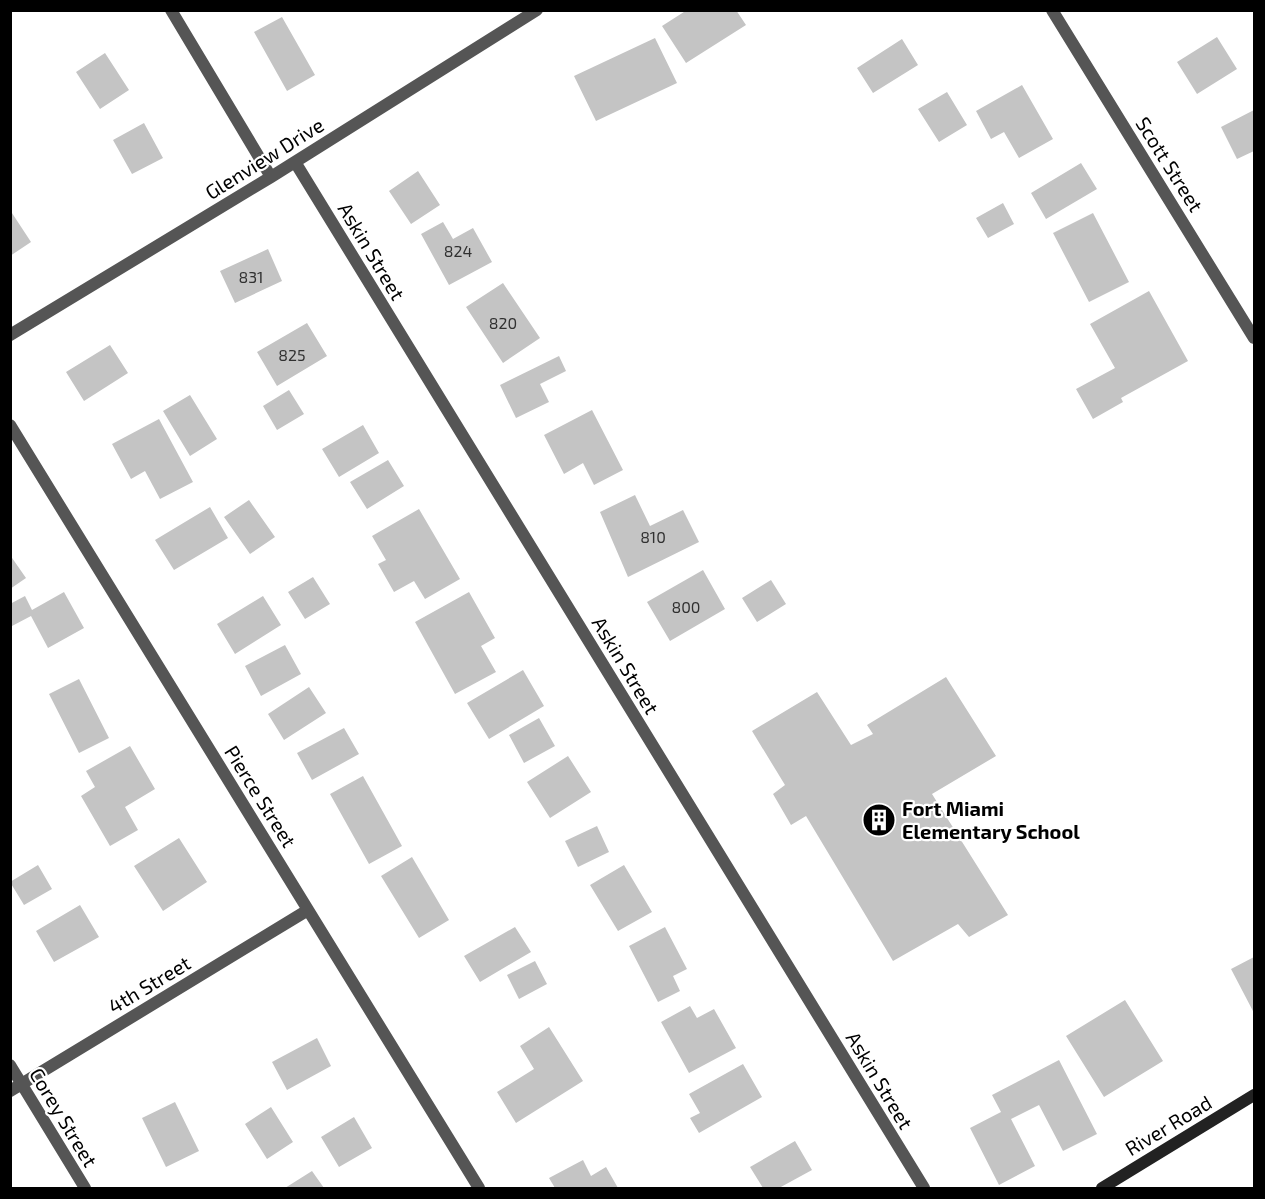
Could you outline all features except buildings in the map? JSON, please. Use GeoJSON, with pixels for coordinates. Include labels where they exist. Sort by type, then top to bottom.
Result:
{"type":"FeatureCollection","features":[{"type":"Feature","properties":{"kind":"street"},"geometry":{"type":"LineString","coordinates":[[171,10],[271,177]]}},
{"type":"Feature","properties":{"kind":"street","name":"Glenview Drive"},"geometry":{"type":"LineString","coordinates":[[10,335],[271,177],[537,10]]}},
{"type":"Feature","properties":{"kind":"street","name":"Scott Street"},"geometry":{"type":"LineString","coordinates":[[1052,10],[1254,338]]}},
{"type":"Feature","properties":{"kind":"street","name":"Askin Street"},"geometry":{"type":"LineString","coordinates":[[295,162],[924,1188]]}},
{"type":"Feature","properties":{"kind":"street","name":"Pierce Street"},"geometry":{"type":"LineString","coordinates":[[10,425],[479,1188]]}},
{"type":"Feature","properties":{"kind":"street","name":"4th Street"},"geometry":{"type":"LineString","coordinates":[[10,1091],[308,910]]}},
{"type":"Feature","properties":{"kind":"street","name":"Corey Street"},"geometry":{"type":"LineString","coordinates":[[10,1065],[85,1188]]}},
{"type":"Feature","properties":{"kind":"street","name":"River Road"},"geometry":{"type":"LineString","coordinates":[[1102,1188],[1254,1095]]}},
{"type":"Feature","properties":{"kind":"place","name":"Fort Miami Elementary School"},"geometry":{"type":"Point","coordinates":[879,820]}}]}
